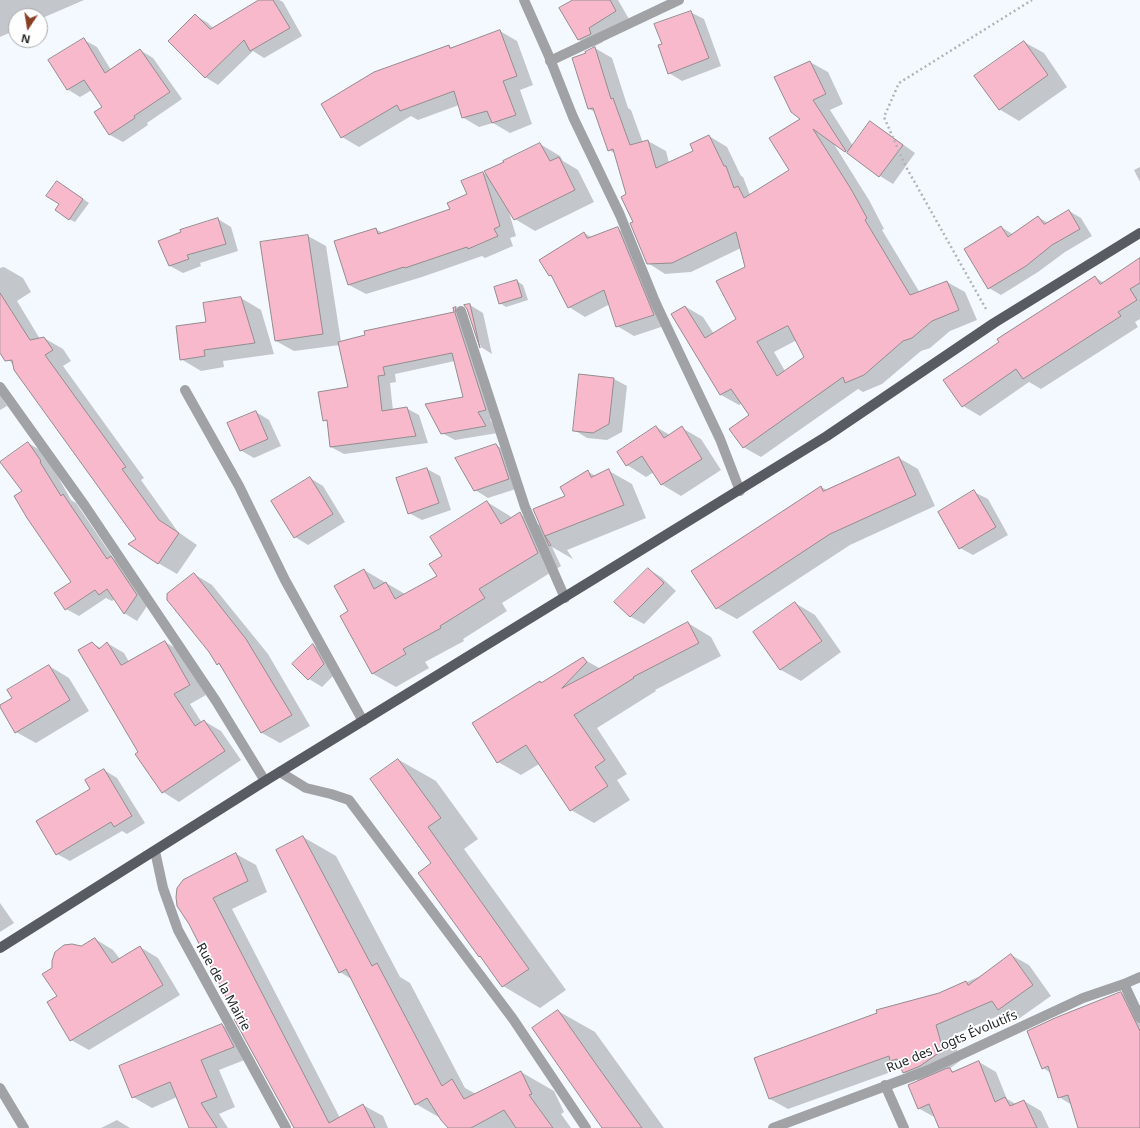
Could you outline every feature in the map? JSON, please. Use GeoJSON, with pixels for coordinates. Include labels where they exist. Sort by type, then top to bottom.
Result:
{"type":"FeatureCollection","features":[{"type":"Feature","properties":{"kind":"main road"},"geometry":{"type":"LineString","coordinates":[[0,948],[265,781],[827,436],[994,324],[1140,234]]}},
{"type":"Feature","properties":{"kind":"street"},"geometry":{"type":"LineString","coordinates":[[524,0],[548,54],[573,117],[620,215],[655,302],[720,439],[740,490]]}},
{"type":"Feature","properties":{"kind":"street"},"geometry":{"type":"LineString","coordinates":[[550,61],[679,0]]}},
{"type":"Feature","properties":{"kind":"street"},"geometry":{"type":"LineString","coordinates":[[461,311],[525,506],[565,598]]}},
{"type":"Feature","properties":{"kind":"street"},"geometry":{"type":"LineString","coordinates":[[0,387],[85,506],[216,701],[265,781]]}},
{"type":"Feature","properties":{"kind":"street"},"geometry":{"type":"LineString","coordinates":[[185,390],[238,486],[285,580],[363,721]]}},
{"type":"Feature","properties":{"kind":"street"},"geometry":{"type":"LineString","coordinates":[[280,772],[306,788],[349,800],[513,1019],[586,1128]]}},
{"type":"Feature","properties":{"kind":"street","name":"Rue de la Mairie"},"geometry":{"type":"LineString","coordinates":[[155,851],[163,888],[178,930],[286,1128]]}},
{"type":"Feature","properties":{"kind":"street","name":"Rue des Logts Évolutifs"},"geometry":{"type":"LineString","coordinates":[[773,1128],[926,1071],[1083,998],[1140,977]]}},
{"type":"Feature","properties":{"kind":"street"},"geometry":{"type":"LineString","coordinates":[[1124,984],[1140,1018]]}},
{"type":"Feature","properties":{"kind":"street"},"geometry":{"type":"LineString","coordinates":[[885,1085],[904,1128]]}},
{"type":"Feature","properties":{"kind":"street"},"geometry":{"type":"LineString","coordinates":[[0,1088],[24,1128]]}},
{"type":"Feature","properties":{"kind":"path"},"geometry":{"type":"LineString","coordinates":[[994,324],[904,165],[884,117],[899,83],[1032,0]]}},
{"type":"Feature","properties":{"kind":"building"},"geometry":{"type":"Polygon","coordinates":[[[259,0],[273,0],[290,28],[250,51],[244,40],[205,78],[168,41],[195,14],[210,29],[259,0]]]}},
{"type":"Feature","properties":{"kind":"building"},"geometry":{"type":"Polygon","coordinates":[[[573,0],[610,0],[616,11],[589,28],[591,34],[578,40],[559,8],[573,0]]]}},
{"type":"Feature","properties":{"kind":"building"},"geometry":{"type":"Polygon","coordinates":[[[691,11],[709,58],[668,74],[658,45],[662,44],[654,24],[691,11]]]}},
{"type":"Feature","properties":{"kind":"building"},"geometry":{"type":"Polygon","coordinates":[[[500,30],[517,76],[503,81],[516,115],[492,123],[487,111],[462,118],[454,91],[400,111],[397,105],[341,138],[321,104],[374,72],[449,45],[450,48],[500,30]]]}},
{"type":"Feature","properties":{"kind":"building"},"geometry":{"type":"Polygon","coordinates":[[[84,38],[105,73],[140,49],[170,92],[109,135],[94,112],[102,107],[84,80],[67,90],[48,60],[84,38]]]}},
{"type":"Feature","properties":{"kind":"building"},"geometry":{"type":"Polygon","coordinates":[[[1024,41],[1048,75],[999,110],[974,76],[1024,41]]]}},
{"type":"Feature","properties":{"kind":"building"},"geometry":{"type":"Polygon","coordinates":[[[595,47],[611,99],[613,98],[630,145],[648,140],[656,168],[693,151],[690,144],[709,135],[724,166],[726,166],[734,188],[738,186],[744,198],[789,170],[769,138],[800,119],[791,112],[774,77],[810,61],[826,94],[813,100],[846,151],[845,152],[813,129],[851,189],[867,218],[865,220],[910,295],[947,281],[959,310],[932,321],[912,338],[903,341],[864,375],[845,383],[843,377],[743,448],[729,429],[749,415],[731,389],[720,395],[671,314],[685,306],[705,338],[736,319],[716,281],[745,267],[736,232],[672,263],[647,264],[630,223],[633,222],[621,197],[626,194],[613,149],[608,151],[593,108],[588,109],[572,58],[586,53],[585,52],[595,47]],[[788,326],[757,342],[777,376],[804,357],[788,326]]]}},
{"type":"Feature","properties":{"kind":"building"},"geometry":{"type":"Polygon","coordinates":[[[870,121],[903,145],[879,177],[847,153],[870,121]]]}},
{"type":"Feature","properties":{"kind":"building"},"geometry":{"type":"Polygon","coordinates":[[[540,143],[550,161],[559,157],[575,190],[514,220],[484,171],[540,143]]]}},
{"type":"Feature","properties":{"kind":"building"},"geometry":{"type":"Polygon","coordinates":[[[483,172],[500,226],[494,229],[498,236],[468,249],[467,247],[348,285],[334,241],[376,228],[378,234],[450,209],[447,203],[467,194],[461,181],[483,172]]]}},
{"type":"Feature","properties":{"kind":"building"},"geometry":{"type":"Polygon","coordinates":[[[57,181],[83,199],[69,220],[55,210],[59,204],[46,196],[57,181]]]}},
{"type":"Feature","properties":{"kind":"building"},"geometry":{"type":"Polygon","coordinates":[[[1069,210],[1080,229],[1052,245],[1026,266],[988,289],[964,249],[1001,226],[1008,237],[1038,216],[1044,224],[1069,210]]]}},
{"type":"Feature","properties":{"kind":"building"},"geometry":{"type":"Polygon","coordinates":[[[218,218],[226,244],[187,255],[189,259],[169,266],[158,241],[181,232],[180,230],[218,218]]]}},
{"type":"Feature","properties":{"kind":"building"},"geometry":{"type":"Polygon","coordinates":[[[618,227],[654,315],[616,327],[604,290],[568,308],[551,275],[549,276],[539,260],[584,232],[587,238],[618,227]]]}},
{"type":"Feature","properties":{"kind":"building"},"geometry":{"type":"Polygon","coordinates":[[[308,235],[323,334],[275,341],[260,242],[308,235]]]}},
{"type":"Feature","properties":{"kind":"building"},"geometry":{"type":"Polygon","coordinates":[[[1140,258],[1140,283],[1130,289],[1137,300],[1118,312],[1121,316],[1023,379],[1016,369],[962,407],[943,380],[999,342],[997,339],[1095,276],[1100,284],[1140,258]]]}},
{"type":"Feature","properties":{"kind":"building"},"geometry":{"type":"Polygon","coordinates":[[[517,280],[522,297],[499,304],[494,287],[517,280]]]}},
{"type":"Feature","properties":{"kind":"building"},"geometry":{"type":"Polygon","coordinates":[[[0,293],[30,340],[44,337],[53,350],[45,355],[126,467],[122,469],[159,520],[179,533],[158,564],[128,544],[136,539],[14,370],[12,360],[5,361],[0,353],[0,293]]]}},
{"type":"Feature","properties":{"kind":"building"},"geometry":{"type":"Polygon","coordinates":[[[241,297],[255,343],[204,350],[205,356],[180,360],[176,326],[206,322],[203,303],[241,297]]]}},
{"type":"Feature","properties":{"kind":"building"},"geometry":{"type":"Polygon","coordinates":[[[470,304],[480,348],[467,309],[464,305],[470,304]]]}},
{"type":"Feature","properties":{"kind":"building"},"geometry":{"type":"Polygon","coordinates":[[[456,307],[455,313],[486,410],[478,412],[486,426],[441,434],[425,404],[463,397],[452,353],[383,367],[385,375],[378,376],[382,411],[407,407],[416,436],[330,447],[327,420],[323,421],[318,392],[348,387],[338,342],[365,335],[364,331],[454,312],[453,308],[456,307]]]}},
{"type":"Feature","properties":{"kind":"building"},"geometry":{"type":"Polygon","coordinates":[[[579,374],[614,378],[609,424],[593,433],[573,431],[579,374]]]}},
{"type":"Feature","properties":{"kind":"building"},"geometry":{"type":"Polygon","coordinates":[[[256,411],[268,439],[240,451],[227,423],[256,411]]]}},
{"type":"Feature","properties":{"kind":"building"},"geometry":{"type":"Polygon","coordinates":[[[656,426],[664,438],[682,426],[702,459],[661,485],[642,456],[626,466],[617,452],[656,426]]]}},
{"type":"Feature","properties":{"kind":"building"},"geometry":{"type":"Polygon","coordinates":[[[28,442],[61,496],[63,494],[107,559],[111,556],[137,595],[124,614],[107,589],[99,595],[95,590],[65,610],[54,593],[71,582],[27,518],[14,496],[22,491],[0,462],[28,442]]]}},
{"type":"Feature","properties":{"kind":"building"},"geometry":{"type":"Polygon","coordinates":[[[496,444],[509,479],[474,491],[455,458],[496,444]]]}},
{"type":"Feature","properties":{"kind":"building"},"geometry":{"type":"Polygon","coordinates":[[[899,457],[916,495],[830,534],[716,609],[691,571],[821,486],[823,491],[899,457]]]}},
{"type":"Feature","properties":{"kind":"building"},"geometry":{"type":"Polygon","coordinates":[[[427,468],[439,503],[408,514],[396,478],[427,468]]]}},
{"type":"Feature","properties":{"kind":"building"},"geometry":{"type":"Polygon","coordinates":[[[609,469],[624,505],[545,536],[551,545],[549,546],[533,509],[565,496],[560,487],[588,470],[591,477],[609,469]]]}},
{"type":"Feature","properties":{"kind":"building"},"geometry":{"type":"Polygon","coordinates":[[[310,477],[333,514],[294,538],[271,501],[310,477]]]}},
{"type":"Feature","properties":{"kind":"building"},"geometry":{"type":"Polygon","coordinates":[[[974,490],[996,527],[959,549],[938,512],[974,490]]]}},
{"type":"Feature","properties":{"kind":"building"},"geometry":{"type":"Polygon","coordinates":[[[487,501],[501,524],[520,512],[538,553],[479,589],[485,598],[440,626],[441,628],[403,649],[406,654],[372,674],[340,616],[348,611],[334,586],[364,569],[374,589],[386,582],[395,599],[437,576],[429,564],[442,556],[430,537],[487,501]]]}},
{"type":"Feature","properties":{"kind":"building"},"geometry":{"type":"Polygon","coordinates":[[[648,568],[664,583],[630,617],[614,602],[648,568]]]}},
{"type":"Feature","properties":{"kind":"building"},"geometry":{"type":"Polygon","coordinates":[[[194,573],[246,639],[292,715],[261,733],[219,663],[217,665],[209,652],[167,600],[167,594],[194,573]]]}},
{"type":"Feature","properties":{"kind":"building"},"geometry":{"type":"Polygon","coordinates":[[[795,602],[822,641],[780,670],[753,632],[795,602]]]}},
{"type":"Feature","properties":{"kind":"building"},"geometry":{"type":"Polygon","coordinates":[[[688,622],[699,643],[633,677],[634,678],[574,715],[605,760],[595,767],[608,786],[570,811],[526,745],[497,763],[472,723],[540,681],[541,683],[583,657],[587,662],[562,688],[688,622]]]}},
{"type":"Feature","properties":{"kind":"building"},"geometry":{"type":"Polygon","coordinates":[[[165,641],[190,685],[174,694],[195,726],[204,720],[225,751],[162,793],[135,754],[138,752],[78,650],[92,642],[99,649],[107,642],[121,665],[165,641]]]}},
{"type":"Feature","properties":{"kind":"building"},"geometry":{"type":"Polygon","coordinates":[[[313,644],[324,664],[308,680],[292,664],[313,644]]]}},
{"type":"Feature","properties":{"kind":"building"},"geometry":{"type":"Polygon","coordinates":[[[49,665],[70,700],[15,733],[0,707],[0,705],[12,698],[7,690],[49,665]]]}},
{"type":"Feature","properties":{"kind":"building"},"geometry":{"type":"Polygon","coordinates":[[[398,759],[441,818],[428,827],[529,969],[502,987],[418,873],[431,863],[370,779],[398,759]]]}},
{"type":"Feature","properties":{"kind":"building"},"geometry":{"type":"Polygon","coordinates":[[[104,769],[132,816],[114,827],[111,822],[56,855],[36,821],[90,789],[85,780],[104,769]]]}},
{"type":"Feature","properties":{"kind":"building"},"geometry":{"type":"Polygon","coordinates":[[[303,836],[372,966],[377,963],[442,1086],[452,1079],[464,1099],[521,1071],[532,1094],[529,1095],[553,1128],[516,1128],[504,1110],[471,1128],[448,1128],[427,1098],[415,1105],[346,969],[339,973],[276,850],[303,836]]]}},
{"type":"Feature","properties":{"kind":"building"},"geometry":{"type":"Polygon","coordinates":[[[236,853],[248,881],[213,898],[329,1123],[363,1104],[375,1128],[294,1128],[234,1019],[236,1018],[223,991],[189,924],[177,906],[176,897],[177,888],[183,880],[236,853]]]}},
{"type":"Feature","properties":{"kind":"building"},"geometry":{"type":"Polygon","coordinates":[[[95,938],[112,963],[140,946],[163,985],[70,1041],[47,1002],[57,996],[42,974],[52,968],[52,961],[55,952],[64,945],[72,944],[81,946],[95,938]]]}},
{"type":"Feature","properties":{"kind":"building"},"geometry":{"type":"Polygon","coordinates":[[[1011,954],[1033,985],[998,1010],[992,1001],[936,1025],[943,1050],[920,1066],[903,1073],[897,1059],[890,1061],[889,1056],[769,1099],[754,1058],[877,1013],[876,1010],[939,993],[966,981],[968,985],[1011,954]]]}},
{"type":"Feature","properties":{"kind":"building"},"geometry":{"type":"Polygon","coordinates":[[[1121,992],[1140,1031],[1140,1128],[1078,1128],[1068,1095],[1058,1098],[1048,1066],[1042,1069],[1027,1031],[1055,1018],[1121,992]]]}},
{"type":"Feature","properties":{"kind":"building"},"geometry":{"type":"Polygon","coordinates":[[[558,1010],[642,1128],[602,1128],[532,1028],[558,1010]]]}},
{"type":"Feature","properties":{"kind":"building"},"geometry":{"type":"Polygon","coordinates":[[[222,1024],[234,1047],[201,1060],[217,1097],[201,1103],[217,1128],[189,1128],[170,1082],[132,1098],[119,1066],[222,1024]]]}},
{"type":"Feature","properties":{"kind":"building"},"geometry":{"type":"Polygon","coordinates":[[[979,1061],[995,1102],[1005,1097],[1010,1106],[1024,1100],[1037,1128],[939,1128],[929,1104],[918,1109],[908,1085],[947,1068],[950,1068],[952,1072],[979,1061]]]}}]}
